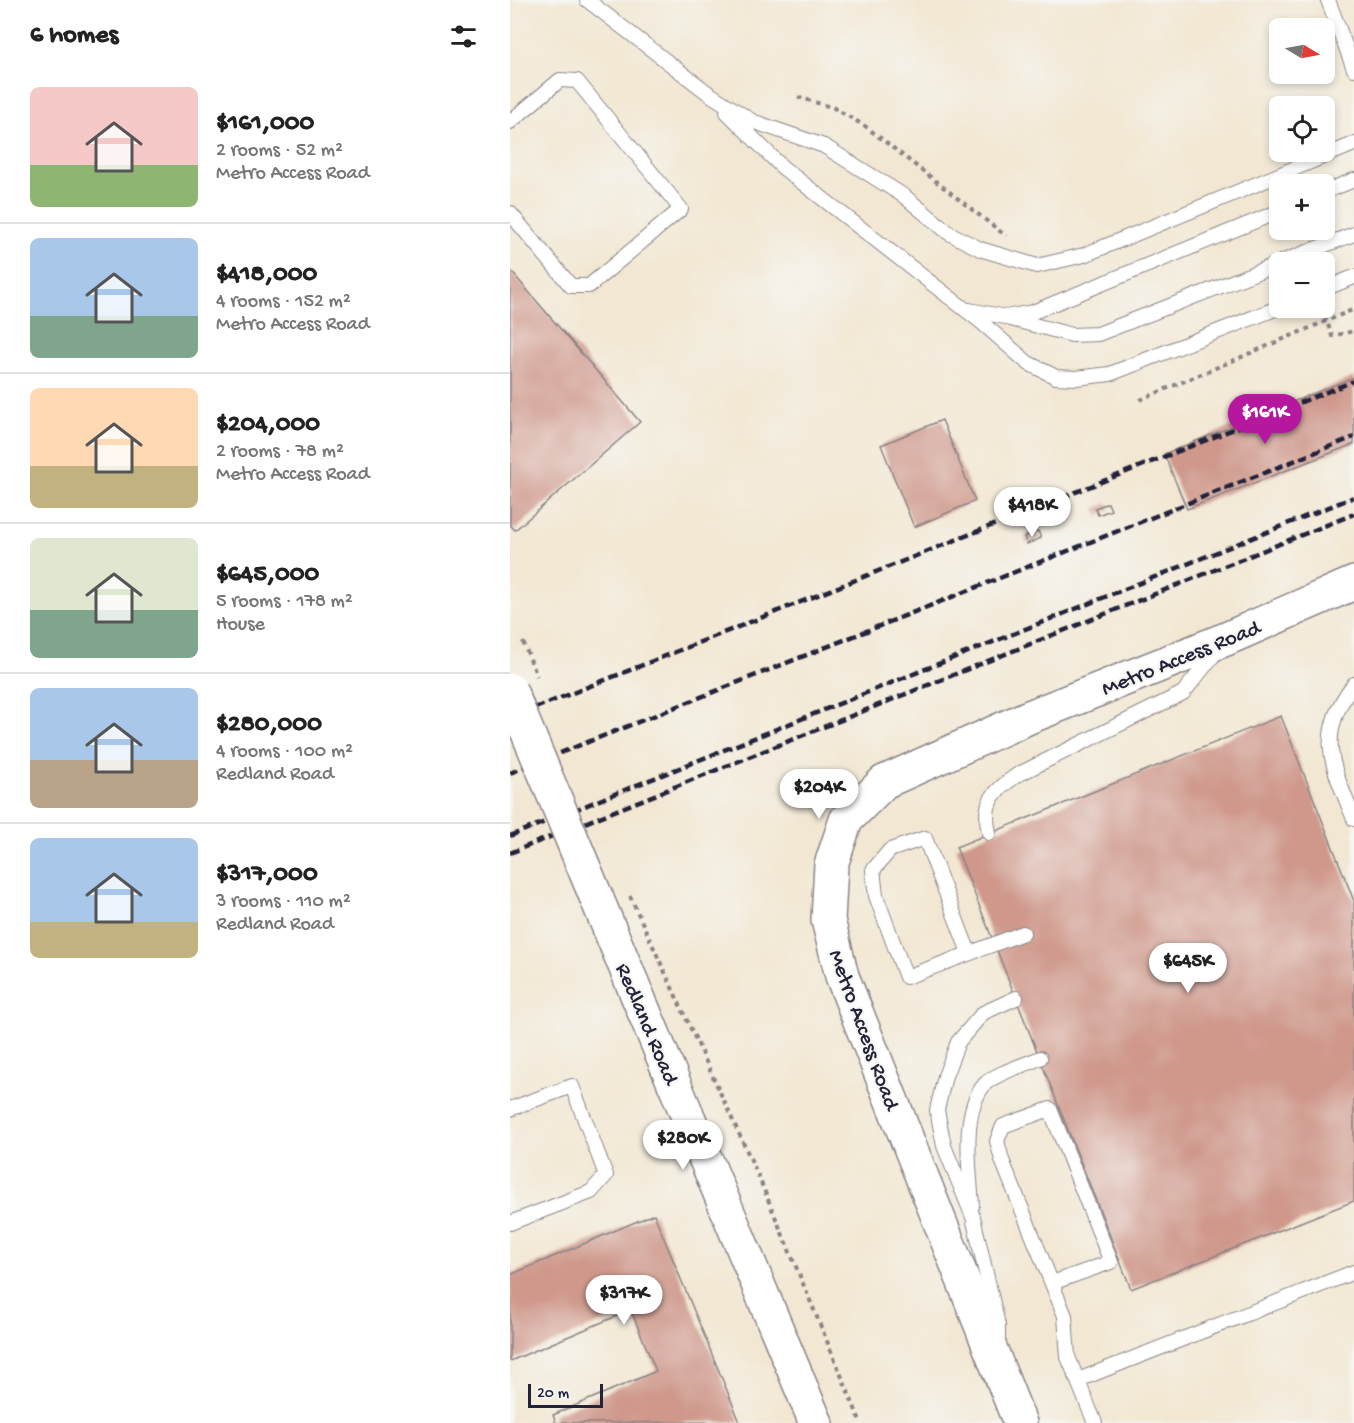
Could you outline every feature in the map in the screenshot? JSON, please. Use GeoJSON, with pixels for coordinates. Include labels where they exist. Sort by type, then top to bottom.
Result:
{"type":"FeatureCollection","features":[{"type":"Feature","properties":{"kind":"main road","name":"Metro Access Road"},"geometry":{"type":"LineString","coordinates":[[1020,1423],[842,976],[828,920],[831,865],[846,820],[884,782],[1029,717],[1227,639],[1354,583]]}},
{"type":"Feature","properties":{"kind":"main road","name":"Redland Road"},"geometry":{"type":"LineString","coordinates":[[510,690],[612,894],[816,1423]]}},
{"type":"Feature","properties":{"kind":"lane"},"geometry":{"type":"LineString","coordinates":[[587,0],[708,93],[752,121],[824,146],[904,196],[949,233],[980,249],[1037,266],[1084,255],[1354,144]]}},
{"type":"Feature","properties":{"kind":"lane"},"geometry":{"type":"LineString","coordinates":[[1328,0],[1354,69]]}},
{"type":"Feature","properties":{"kind":"lane"},"geometry":{"type":"LineString","coordinates":[[510,122],[560,80],[577,81],[681,210],[589,286],[571,286],[510,213]]}},
{"type":"Feature","properties":{"kind":"lane"},"geometry":{"type":"LineString","coordinates":[[708,93],[782,167],[964,309],[1028,363],[1056,377],[1076,378],[1110,374],[1269,311]]}},
{"type":"Feature","properties":{"kind":"lane"},"geometry":{"type":"LineString","coordinates":[[1335,188],[1354,180]]}},
{"type":"Feature","properties":{"kind":"lane"},"geometry":{"type":"LineString","coordinates":[[1006,318],[1033,312],[1269,215]]}},
{"type":"Feature","properties":{"kind":"lane"},"geometry":{"type":"LineString","coordinates":[[1308,252],[1354,234]]}},
{"type":"Feature","properties":{"kind":"lane"},"geometry":{"type":"LineString","coordinates":[[964,309],[1072,335],[1098,334],[1269,267]]}},
{"type":"Feature","properties":{"kind":"lane"},"geometry":{"type":"LineString","coordinates":[[1335,285],[1354,277]]}},
{"type":"Feature","properties":{"kind":"lane"},"geometry":{"type":"LineString","coordinates":[[989,833],[985,816],[994,791],[1017,775],[1183,693],[1227,639]]}},
{"type":"Feature","properties":{"kind":"lane"},"geometry":{"type":"LineString","coordinates":[[1354,684],[1345,696],[1330,731],[1332,759],[1354,819]]}},
{"type":"Feature","properties":{"kind":"lane"},"geometry":{"type":"LineString","coordinates":[[969,954],[926,838],[890,850],[873,870],[876,896],[906,977],[969,954],[1023,933]]}},
{"type":"Feature","properties":{"kind":"lane"},"geometry":{"type":"LineString","coordinates":[[998,1371],[998,1325],[973,1217],[944,1146],[937,1110],[945,1076],[958,1042],[983,1013],[1016,998]]}},
{"type":"Feature","properties":{"kind":"lane"},"geometry":{"type":"LineString","coordinates":[[973,1217],[969,1138],[974,1099],[986,1082],[1040,1058]]}},
{"type":"Feature","properties":{"kind":"lane"},"geometry":{"type":"LineString","coordinates":[[510,1109],[572,1086],[606,1175],[591,1192],[510,1223]]}},
{"type":"Feature","properties":{"kind":"lane"},"geometry":{"type":"LineString","coordinates":[[1052,1283],[1115,1260],[1050,1109],[1003,1126],[997,1141],[1052,1283],[1065,1316],[1068,1357],[1095,1423]]}},
{"type":"Feature","properties":{"kind":"lane"},"geometry":{"type":"LineString","coordinates":[[1077,1380],[1354,1272]]}},
{"type":"Feature","properties":{"kind":"path"},"geometry":{"type":"LineString","coordinates":[[798,97],[834,108],[865,126],[1014,242]]}},
{"type":"Feature","properties":{"kind":"path"},"geometry":{"type":"LineString","coordinates":[[1140,400],[1352,310]]}},
{"type":"Feature","properties":{"kind":"path"},"geometry":{"type":"LineString","coordinates":[[1326,318],[1332,336],[1354,332]]}},
{"type":"Feature","properties":{"kind":"path"},"geometry":{"type":"LineString","coordinates":[[612,894],[753,1162],[861,1423]]}},
{"type":"Feature","properties":{"kind":"building"},"geometry":{"type":"Polygon","coordinates":[[[510,270],[640,422],[515,530],[510,525],[510,270]]]}},
{"type":"Feature","properties":{"kind":"building"},"geometry":{"type":"Polygon","coordinates":[[[1354,377],[1354,444],[1187,509],[1164,454],[1354,377]]]}},
{"type":"Feature","properties":{"kind":"building"},"geometry":{"type":"Polygon","coordinates":[[[942,420],[975,501],[914,527],[881,445],[942,420]]]}},
{"type":"Feature","properties":{"kind":"building"},"geometry":{"type":"Polygon","coordinates":[[[1108,503],[1111,510],[1098,515],[1095,508],[1108,503]]]}},
{"type":"Feature","properties":{"kind":"building"},"geometry":{"type":"Polygon","coordinates":[[[1038,531],[1041,538],[1027,544],[1024,537],[1038,531]]]}},
{"type":"Feature","properties":{"kind":"building"},"geometry":{"type":"Polygon","coordinates":[[[1281,716],[1354,901],[1354,1201],[1131,1289],[956,847],[1281,716]]]}},
{"type":"Feature","properties":{"kind":"building"},"geometry":{"type":"Polygon","coordinates":[[[654,1214],[740,1422],[556,1423],[553,1415],[656,1371],[631,1310],[510,1361],[510,1275],[654,1214]]]}},
{"type":"Feature","properties":{"kind":"railway"},"geometry":{"type":"LineString","coordinates":[[510,718],[1354,381]]}},
{"type":"Feature","properties":{"kind":"railway"},"geometry":{"type":"LineString","coordinates":[[510,773],[1354,437]]}},
{"type":"Feature","properties":{"kind":"railway"},"geometry":{"type":"LineString","coordinates":[[510,836],[1354,497]]}},
{"type":"Feature","properties":{"kind":"railway"},"geometry":{"type":"LineString","coordinates":[[510,853],[1354,514]]}}]}
